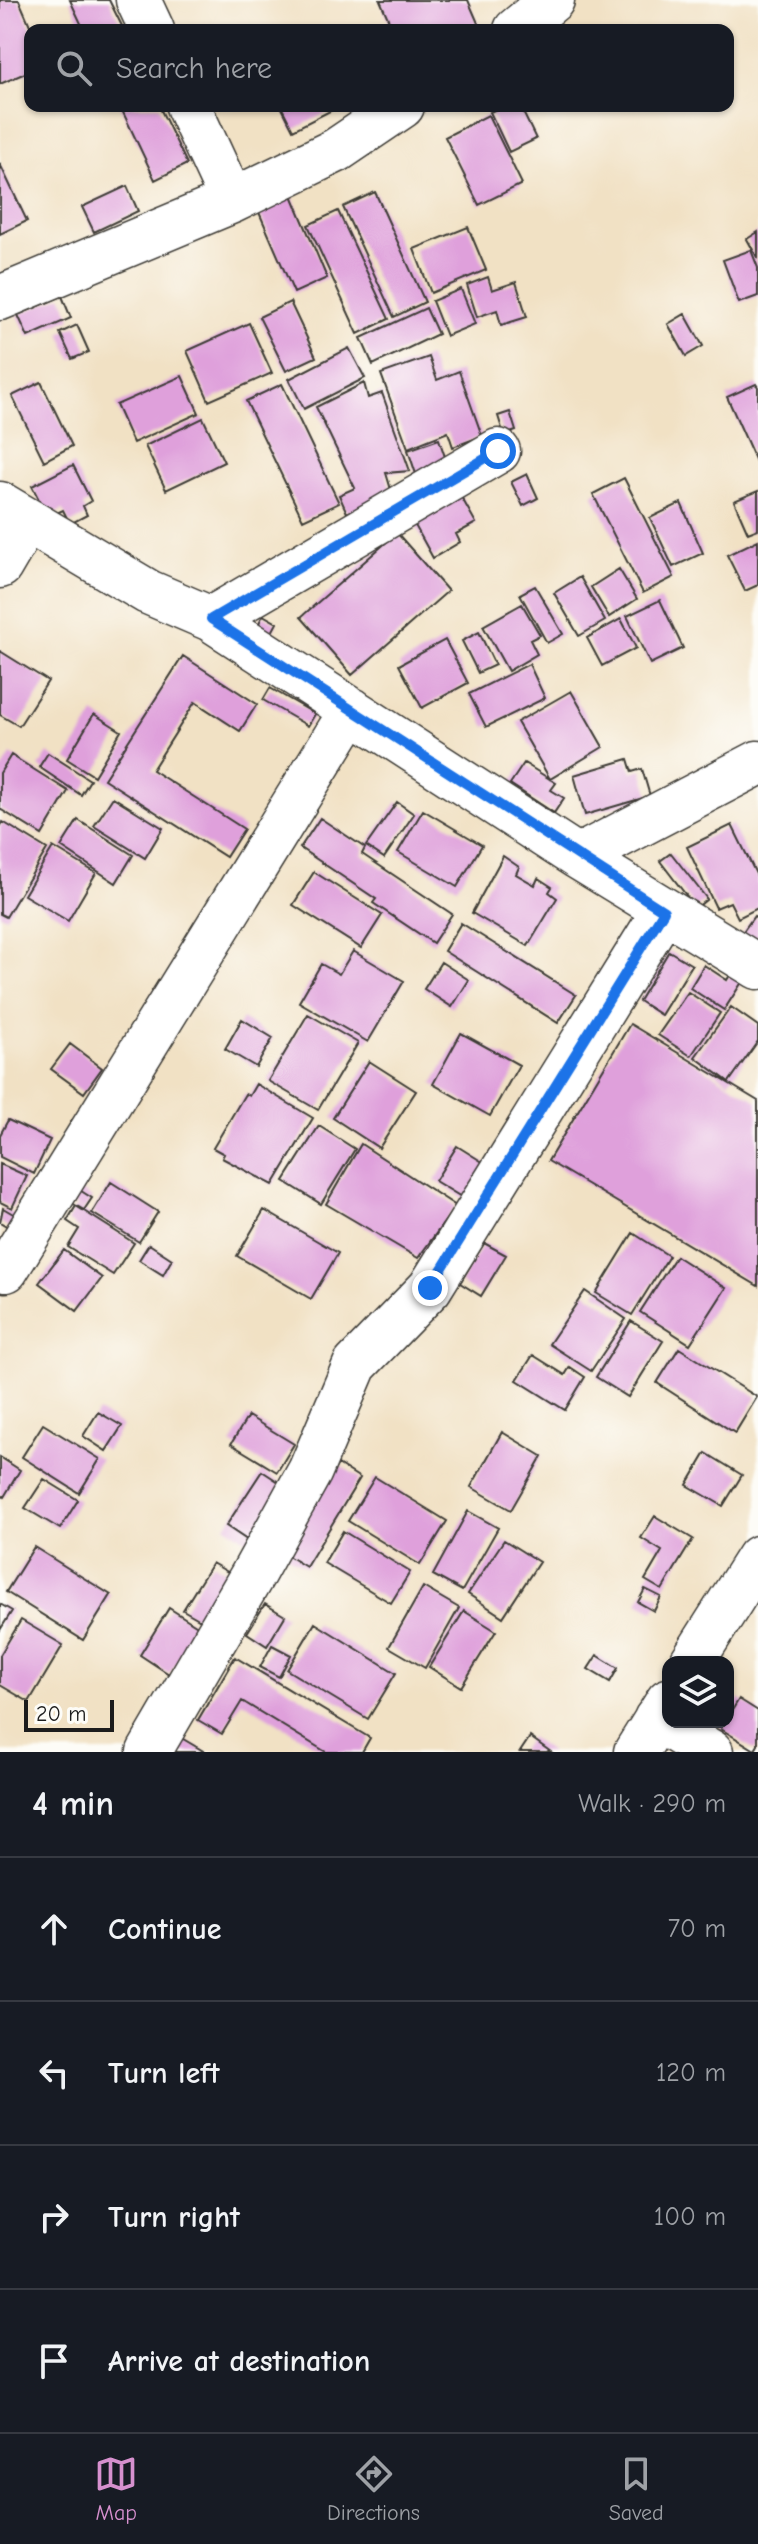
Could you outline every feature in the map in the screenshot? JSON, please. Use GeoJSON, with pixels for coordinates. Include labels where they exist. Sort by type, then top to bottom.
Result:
{"type":"FeatureCollection","features":[{"type":"Feature","properties":{"kind":"street"},"geometry":{"type":"LineString","coordinates":[[138,0],[149,24]]}},
{"type":"Feature","properties":{"kind":"street"},"geometry":{"type":"LineString","coordinates":[[523,24],[552,0]]}},
{"type":"Feature","properties":{"kind":"street"},"geometry":{"type":"LineString","coordinates":[[191,112],[232,201]]}},
{"type":"Feature","properties":{"kind":"street"},"geometry":{"type":"LineString","coordinates":[[0,298],[232,201],[337,150],[393,112]]}},
{"type":"Feature","properties":{"kind":"street"},"geometry":{"type":"LineString","coordinates":[[211,619],[498,451]]}},
{"type":"Feature","properties":{"kind":"street"},"geometry":{"type":"LineString","coordinates":[[0,566],[13,512],[148,592],[211,619],[578,857],[758,967]]}},
{"type":"Feature","properties":{"kind":"street"},"geometry":{"type":"LineString","coordinates":[[6,1270],[352,710]]}},
{"type":"Feature","properties":{"kind":"street"},"geometry":{"type":"LineString","coordinates":[[578,857],[758,763]]}},
{"type":"Feature","properties":{"kind":"street"},"geometry":{"type":"LineString","coordinates":[[149,1752],[310,1471],[355,1365],[430,1288],[664,911]]}},
{"type":"Feature","properties":{"kind":"street"},"geometry":{"type":"LineString","coordinates":[[696,1656],[758,1558]]}},
{"type":"Feature","properties":{"kind":"street"},"geometry":{"type":"LineString","coordinates":[[653,1724],[711,1752]]}},
{"type":"Feature","properties":{"kind":"building"},"geometry":{"type":"Polygon","coordinates":[[[0,0],[19,0],[29,24],[24,24],[24,74],[0,84],[0,0]]]}},
{"type":"Feature","properties":{"kind":"building"},"geometry":{"type":"Polygon","coordinates":[[[70,0],[109,0],[121,24],[81,24],[70,0]]]}},
{"type":"Feature","properties":{"kind":"building"},"geometry":{"type":"Polygon","coordinates":[[[380,0],[468,0],[478,24],[390,24],[380,0]]]}},
{"type":"Feature","properties":{"kind":"building"},"geometry":{"type":"Polygon","coordinates":[[[123,112],[162,112],[187,164],[155,180],[123,112]]]}},
{"type":"Feature","properties":{"kind":"building"},"geometry":{"type":"Polygon","coordinates":[[[284,112],[328,112],[293,130],[284,112]]]}},
{"type":"Feature","properties":{"kind":"building"},"geometry":{"type":"Polygon","coordinates":[[[490,112],[523,112],[536,139],[509,152],[490,112]]]}},
{"type":"Feature","properties":{"kind":"building"},"geometry":{"type":"Polygon","coordinates":[[[488,115],[522,184],[479,205],[445,137],[488,115]]]}},
{"type":"Feature","properties":{"kind":"building"},"geometry":{"type":"Polygon","coordinates":[[[0,164],[27,221],[0,234],[0,164]]]}},
{"type":"Feature","properties":{"kind":"building"},"geometry":{"type":"Polygon","coordinates":[[[127,186],[138,211],[94,232],[82,207],[127,186]]]}},
{"type":"Feature","properties":{"kind":"building"},"geometry":{"type":"Polygon","coordinates":[[[375,192],[425,302],[394,317],[343,207],[375,192]]]}},
{"type":"Feature","properties":{"kind":"building"},"geometry":{"type":"Polygon","coordinates":[[[292,195],[327,278],[294,293],[258,210],[292,195]]]}},
{"type":"Feature","properties":{"kind":"building"},"geometry":{"type":"Polygon","coordinates":[[[338,211],[389,319],[358,334],[308,225],[338,211]]]}},
{"type":"Feature","properties":{"kind":"building"},"geometry":{"type":"Polygon","coordinates":[[[468,227],[486,270],[431,293],[414,249],[468,227]]]}},
{"type":"Feature","properties":{"kind":"building"},"geometry":{"type":"Polygon","coordinates":[[[758,232],[758,259],[747,239],[758,232]]]}},
{"type":"Feature","properties":{"kind":"building"},"geometry":{"type":"Polygon","coordinates":[[[751,250],[758,268],[758,296],[739,303],[723,260],[751,250]]]}},
{"type":"Feature","properties":{"kind":"building"},"geometry":{"type":"Polygon","coordinates":[[[488,277],[492,290],[516,282],[527,317],[501,325],[497,310],[477,317],[467,285],[488,277]]]}},
{"type":"Feature","properties":{"kind":"building"},"geometry":{"type":"Polygon","coordinates":[[[461,289],[475,324],[446,336],[432,301],[461,289]]]}},
{"type":"Feature","properties":{"kind":"building"},"geometry":{"type":"Polygon","coordinates":[[[62,296],[71,318],[28,337],[18,315],[62,296]]]}},
{"type":"Feature","properties":{"kind":"building"},"geometry":{"type":"Polygon","coordinates":[[[290,302],[316,357],[286,371],[259,317],[290,302]]]}},
{"type":"Feature","properties":{"kind":"building"},"geometry":{"type":"Polygon","coordinates":[[[426,308],[438,334],[373,365],[361,338],[426,308]]]}},
{"type":"Feature","properties":{"kind":"building"},"geometry":{"type":"Polygon","coordinates":[[[685,314],[703,346],[686,356],[668,324],[685,314]]]}},
{"type":"Feature","properties":{"kind":"building"},"geometry":{"type":"Polygon","coordinates":[[[249,323],[272,373],[209,401],[187,351],[249,323]]]}},
{"type":"Feature","properties":{"kind":"building"},"geometry":{"type":"Polygon","coordinates":[[[77,325],[89,352],[72,359],[60,333],[77,325]]]}},
{"type":"Feature","properties":{"kind":"building"},"geometry":{"type":"Polygon","coordinates":[[[349,348],[365,378],[304,409],[289,379],[349,348]]]}},
{"type":"Feature","properties":{"kind":"building"},"geometry":{"type":"Polygon","coordinates":[[[429,357],[437,380],[459,371],[482,436],[453,447],[448,432],[408,448],[381,374],[429,357]]]}},
{"type":"Feature","properties":{"kind":"building"},"geometry":{"type":"Polygon","coordinates":[[[182,376],[199,413],[133,443],[116,405],[182,376]]]}},
{"type":"Feature","properties":{"kind":"building"},"geometry":{"type":"Polygon","coordinates":[[[41,382],[72,446],[44,461],[12,396],[41,382]]]}},
{"type":"Feature","properties":{"kind":"building"},"geometry":{"type":"Polygon","coordinates":[[[364,383],[368,398],[382,393],[410,471],[386,473],[392,493],[347,513],[339,495],[355,488],[316,407],[364,383]]]}},
{"type":"Feature","properties":{"kind":"building"},"geometry":{"type":"Polygon","coordinates":[[[282,384],[339,503],[303,520],[246,401],[282,384]]]}},
{"type":"Feature","properties":{"kind":"building"},"geometry":{"type":"Polygon","coordinates":[[[756,384],[758,387],[758,466],[727,397],[756,384]]]}},
{"type":"Feature","properties":{"kind":"building"},"geometry":{"type":"Polygon","coordinates":[[[510,412],[516,431],[504,435],[498,416],[510,412]]]}},
{"type":"Feature","properties":{"kind":"building"},"geometry":{"type":"Polygon","coordinates":[[[203,418],[224,462],[166,490],[145,446],[203,418]]]}},
{"type":"Feature","properties":{"kind":"building"},"geometry":{"type":"Polygon","coordinates":[[[439,439],[448,466],[417,477],[408,450],[439,439]]]}},
{"type":"Feature","properties":{"kind":"building"},"geometry":{"type":"Polygon","coordinates":[[[73,465],[91,501],[83,506],[87,515],[70,524],[63,510],[48,517],[32,486],[73,465]]]}},
{"type":"Feature","properties":{"kind":"building"},"geometry":{"type":"Polygon","coordinates":[[[527,474],[538,498],[523,506],[511,482],[527,474]]]}},
{"type":"Feature","properties":{"kind":"building"},"geometry":{"type":"Polygon","coordinates":[[[624,478],[674,577],[643,593],[593,494],[624,478]]]}},
{"type":"Feature","properties":{"kind":"building"},"geometry":{"type":"Polygon","coordinates":[[[758,491],[758,529],[748,533],[734,501],[758,491]]]}},
{"type":"Feature","properties":{"kind":"building"},"geometry":{"type":"Polygon","coordinates":[[[459,493],[476,523],[456,534],[460,542],[433,558],[412,520],[459,493]]]}},
{"type":"Feature","properties":{"kind":"building"},"geometry":{"type":"Polygon","coordinates":[[[681,503],[703,553],[673,567],[650,518],[681,503]]]}},
{"type":"Feature","properties":{"kind":"building"},"geometry":{"type":"Polygon","coordinates":[[[397,533],[448,591],[352,675],[301,617],[397,533]]]}},
{"type":"Feature","properties":{"kind":"building"},"geometry":{"type":"Polygon","coordinates":[[[758,540],[758,585],[745,591],[727,555],[758,540]]]}},
{"type":"Feature","properties":{"kind":"building"},"geometry":{"type":"Polygon","coordinates":[[[619,569],[637,599],[609,617],[591,587],[619,569]]]}},
{"type":"Feature","properties":{"kind":"building"},"geometry":{"type":"Polygon","coordinates":[[[580,577],[605,621],[579,636],[554,593],[580,577]]]}},
{"type":"Feature","properties":{"kind":"building"},"geometry":{"type":"Polygon","coordinates":[[[535,586],[563,634],[547,643],[520,594],[535,586]]]}},
{"type":"Feature","properties":{"kind":"building"},"geometry":{"type":"Polygon","coordinates":[[[660,600],[683,648],[650,664],[627,616],[660,600]]]}},
{"type":"Feature","properties":{"kind":"building"},"geometry":{"type":"Polygon","coordinates":[[[522,604],[540,635],[530,640],[537,654],[508,671],[483,626],[522,604]]]}},
{"type":"Feature","properties":{"kind":"building"},"geometry":{"type":"Polygon","coordinates":[[[263,615],[277,623],[269,638],[255,631],[263,615]]]}},
{"type":"Feature","properties":{"kind":"building"},"geometry":{"type":"Polygon","coordinates":[[[621,619],[636,648],[602,666],[587,638],[621,619]]]}},
{"type":"Feature","properties":{"kind":"building"},"geometry":{"type":"Polygon","coordinates":[[[479,632],[495,665],[478,673],[462,641],[479,632]]]}},
{"type":"Feature","properties":{"kind":"building"},"geometry":{"type":"Polygon","coordinates":[[[445,640],[468,683],[422,708],[399,665],[445,640]]]}},
{"type":"Feature","properties":{"kind":"building"},"geometry":{"type":"Polygon","coordinates":[[[0,651],[48,681],[19,726],[0,715],[0,651]]]}},
{"type":"Feature","properties":{"kind":"building"},"geometry":{"type":"Polygon","coordinates":[[[183,656],[257,704],[240,731],[195,702],[152,770],[244,829],[226,857],[104,779],[183,656]]]}},
{"type":"Feature","properties":{"kind":"building"},"geometry":{"type":"Polygon","coordinates":[[[529,664],[545,698],[486,727],[469,694],[529,664]]]}},
{"type":"Feature","properties":{"kind":"building"},"geometry":{"type":"Polygon","coordinates":[[[270,688],[315,714],[308,726],[263,700],[270,688]]]}},
{"type":"Feature","properties":{"kind":"building"},"geometry":{"type":"Polygon","coordinates":[[[571,691],[603,747],[550,779],[517,722],[571,691]]]}},
{"type":"Feature","properties":{"kind":"building"},"geometry":{"type":"Polygon","coordinates":[[[94,714],[121,731],[94,776],[67,759],[94,714]]]}},
{"type":"Feature","properties":{"kind":"building"},"geometry":{"type":"Polygon","coordinates":[[[48,753],[90,780],[81,795],[39,767],[48,753]]]}},
{"type":"Feature","properties":{"kind":"building"},"geometry":{"type":"Polygon","coordinates":[[[11,755],[68,791],[42,835],[0,809],[0,773],[11,755]]]}},
{"type":"Feature","properties":{"kind":"building"},"geometry":{"type":"Polygon","coordinates":[[[628,759],[632,772],[642,769],[650,796],[585,815],[574,775],[628,759]]]}},
{"type":"Feature","properties":{"kind":"building"},"geometry":{"type":"Polygon","coordinates":[[[524,763],[556,783],[551,790],[564,798],[554,813],[510,784],[524,763]]]}},
{"type":"Feature","properties":{"kind":"building"},"geometry":{"type":"Polygon","coordinates":[[[113,797],[163,828],[145,858],[94,826],[113,797]]]}},
{"type":"Feature","properties":{"kind":"building"},"geometry":{"type":"Polygon","coordinates":[[[397,802],[414,814],[384,858],[366,846],[397,802]]]}},
{"type":"Feature","properties":{"kind":"building"},"geometry":{"type":"Polygon","coordinates":[[[423,810],[482,845],[457,887],[398,852],[423,810]]]}},
{"type":"Feature","properties":{"kind":"building"},"geometry":{"type":"Polygon","coordinates":[[[320,818],[365,848],[362,854],[452,914],[433,943],[373,903],[376,899],[300,848],[320,818]]]}},
{"type":"Feature","properties":{"kind":"building"},"geometry":{"type":"Polygon","coordinates":[[[78,820],[133,855],[116,883],[61,847],[78,820]]]}},
{"type":"Feature","properties":{"kind":"building"},"geometry":{"type":"Polygon","coordinates":[[[3,822],[47,849],[6,917],[0,914],[0,827],[3,822]]]}},
{"type":"Feature","properties":{"kind":"building"},"geometry":{"type":"Polygon","coordinates":[[[732,825],[758,878],[758,908],[738,918],[730,902],[716,908],[687,847],[732,825]]]}},
{"type":"Feature","properties":{"kind":"building"},"geometry":{"type":"Polygon","coordinates":[[[53,847],[96,873],[68,921],[24,895],[53,847]]]}},
{"type":"Feature","properties":{"kind":"building"},"geometry":{"type":"Polygon","coordinates":[[[671,853],[707,899],[696,908],[660,861],[671,853]]]}},
{"type":"Feature","properties":{"kind":"building"},"geometry":{"type":"Polygon","coordinates":[[[503,856],[519,867],[516,874],[535,885],[538,878],[552,887],[549,892],[557,898],[528,946],[472,913],[503,856]]]}},
{"type":"Feature","properties":{"kind":"building"},"geometry":{"type":"Polygon","coordinates":[[[314,872],[382,915],[361,948],[293,905],[314,872]]]}},
{"type":"Feature","properties":{"kind":"building"},"geometry":{"type":"Polygon","coordinates":[[[754,916],[758,919],[758,944],[742,933],[754,916]]]}},
{"type":"Feature","properties":{"kind":"building"},"geometry":{"type":"Polygon","coordinates":[[[461,923],[576,995],[558,1023],[444,951],[461,923]]]}},
{"type":"Feature","properties":{"kind":"building"},"geometry":{"type":"Polygon","coordinates":[[[353,951],[404,981],[368,1042],[299,1002],[321,964],[339,974],[353,951]]]}},
{"type":"Feature","properties":{"kind":"building"},"geometry":{"type":"Polygon","coordinates":[[[669,951],[692,965],[661,1015],[639,1001],[669,951]]]}},
{"type":"Feature","properties":{"kind":"building"},"geometry":{"type":"Polygon","coordinates":[[[441,962],[469,980],[452,1007],[424,989],[441,962]]]}},
{"type":"Feature","properties":{"kind":"building"},"geometry":{"type":"Polygon","coordinates":[[[704,965],[727,980],[730,975],[742,982],[724,1010],[690,988],[704,965]]]}},
{"type":"Feature","properties":{"kind":"building"},"geometry":{"type":"Polygon","coordinates":[[[688,992],[720,1013],[691,1056],[658,1035],[688,992]]]}},
{"type":"Feature","properties":{"kind":"building"},"geometry":{"type":"Polygon","coordinates":[[[731,1007],[758,1026],[758,1041],[729,1082],[695,1057],[731,1007]]]}},
{"type":"Feature","properties":{"kind":"building"},"geometry":{"type":"Polygon","coordinates":[[[308,1014],[358,1043],[318,1110],[268,1081],[308,1014]]]}},
{"type":"Feature","properties":{"kind":"building"},"geometry":{"type":"Polygon","coordinates":[[[242,1019],[273,1038],[256,1067],[225,1049],[242,1019]]]}},
{"type":"Feature","properties":{"kind":"building"},"geometry":{"type":"Polygon","coordinates":[[[630,1024],[758,1101],[758,1286],[548,1161],[630,1024]]]}},
{"type":"Feature","properties":{"kind":"building"},"geometry":{"type":"Polygon","coordinates":[[[461,1033],[519,1065],[490,1116],[433,1084],[461,1033]]]}},
{"type":"Feature","properties":{"kind":"building"},"geometry":{"type":"Polygon","coordinates":[[[70,1044],[102,1068],[84,1093],[51,1069],[70,1044]]]}},
{"type":"Feature","properties":{"kind":"building"},"geometry":{"type":"Polygon","coordinates":[[[369,1061],[416,1091],[379,1148],[333,1118],[369,1061]]]}},
{"type":"Feature","properties":{"kind":"building"},"geometry":{"type":"Polygon","coordinates":[[[256,1084],[313,1118],[273,1185],[222,1158],[224,1154],[213,1148],[245,1094],[249,1096],[256,1084]]]}},
{"type":"Feature","properties":{"kind":"building"},"geometry":{"type":"Polygon","coordinates":[[[8,1120],[50,1140],[34,1174],[0,1157],[0,1135],[8,1120]]]}},
{"type":"Feature","properties":{"kind":"building"},"geometry":{"type":"Polygon","coordinates":[[[319,1126],[355,1149],[321,1204],[284,1181],[319,1126]]]}},
{"type":"Feature","properties":{"kind":"building"},"geometry":{"type":"Polygon","coordinates":[[[361,1144],[456,1206],[418,1258],[326,1204],[361,1144]]]}},
{"type":"Feature","properties":{"kind":"building"},"geometry":{"type":"Polygon","coordinates":[[[457,1146],[489,1166],[468,1201],[435,1181],[457,1146]]]}},
{"type":"Feature","properties":{"kind":"building"},"geometry":{"type":"Polygon","coordinates":[[[0,1164],[27,1176],[12,1208],[0,1202],[0,1164]]]}},
{"type":"Feature","properties":{"kind":"building"},"geometry":{"type":"Polygon","coordinates":[[[111,1182],[158,1212],[139,1242],[92,1213],[111,1182]]]}},
{"type":"Feature","properties":{"kind":"building"},"geometry":{"type":"Polygon","coordinates":[[[78,1189],[92,1198],[84,1210],[70,1202],[78,1189]]]}},
{"type":"Feature","properties":{"kind":"building"},"geometry":{"type":"Polygon","coordinates":[[[76,1206],[134,1243],[113,1275],[68,1247],[79,1229],[67,1221],[76,1206]]]}},
{"type":"Feature","properties":{"kind":"building"},"geometry":{"type":"Polygon","coordinates":[[[3,1208],[20,1218],[13,1230],[0,1222],[3,1208]]]}},
{"type":"Feature","properties":{"kind":"building"},"geometry":{"type":"Polygon","coordinates":[[[264,1210],[338,1253],[311,1299],[237,1256],[264,1210]]]}},
{"type":"Feature","properties":{"kind":"building"},"geometry":{"type":"Polygon","coordinates":[[[633,1233],[669,1256],[632,1315],[596,1293],[633,1233]]]}},
{"type":"Feature","properties":{"kind":"building"},"geometry":{"type":"Polygon","coordinates":[[[484,1243],[506,1255],[481,1296],[460,1283],[484,1243]]]}},
{"type":"Feature","properties":{"kind":"building"},"geometry":{"type":"Polygon","coordinates":[[[149,1244],[172,1259],[163,1275],[139,1260],[149,1244]]]}},
{"type":"Feature","properties":{"kind":"building"},"geometry":{"type":"Polygon","coordinates":[[[64,1250],[102,1278],[77,1311],[39,1283],[64,1250]]]}},
{"type":"Feature","properties":{"kind":"building"},"geometry":{"type":"Polygon","coordinates":[[[676,1256],[726,1288],[690,1344],[640,1312],[676,1256]]]}},
{"type":"Feature","properties":{"kind":"building"},"geometry":{"type":"Polygon","coordinates":[[[585,1291],[626,1319],[591,1371],[549,1344],[585,1291]]]}},
{"type":"Feature","properties":{"kind":"building"},"geometry":{"type":"Polygon","coordinates":[[[631,1321],[663,1341],[628,1397],[596,1377],[631,1321]]]}},
{"type":"Feature","properties":{"kind":"building"},"geometry":{"type":"Polygon","coordinates":[[[679,1348],[757,1397],[735,1433],[657,1383],[679,1348]]]}},
{"type":"Feature","properties":{"kind":"building"},"geometry":{"type":"Polygon","coordinates":[[[533,1355],[565,1375],[570,1367],[585,1377],[565,1410],[517,1380],[533,1355]]]}},
{"type":"Feature","properties":{"kind":"building"},"geometry":{"type":"Polygon","coordinates":[[[98,1412],[122,1426],[106,1451],[83,1436],[98,1412]]]}},
{"type":"Feature","properties":{"kind":"building"},"geometry":{"type":"Polygon","coordinates":[[[248,1416],[294,1444],[277,1472],[231,1444],[248,1416]]]}},
{"type":"Feature","properties":{"kind":"building"},"geometry":{"type":"Polygon","coordinates":[[[43,1424],[100,1459],[79,1493],[22,1457],[43,1424]]]}},
{"type":"Feature","properties":{"kind":"building"},"geometry":{"type":"Polygon","coordinates":[[[502,1432],[542,1456],[511,1510],[471,1487],[502,1432]]]}},
{"type":"Feature","properties":{"kind":"building"},"geometry":{"type":"Polygon","coordinates":[[[706,1453],[742,1475],[723,1506],[687,1485],[706,1453]]]}},
{"type":"Feature","properties":{"kind":"building"},"geometry":{"type":"Polygon","coordinates":[[[0,1457],[20,1470],[4,1497],[0,1495],[0,1457]]]}},
{"type":"Feature","properties":{"kind":"building"},"geometry":{"type":"Polygon","coordinates":[[[338,1464],[360,1478],[306,1567],[283,1553],[338,1464]]]}},
{"type":"Feature","properties":{"kind":"building"},"geometry":{"type":"Polygon","coordinates":[[[262,1471],[288,1488],[253,1544],[226,1526],[262,1471]]]}},
{"type":"Feature","properties":{"kind":"building"},"geometry":{"type":"Polygon","coordinates":[[[375,1477],[447,1521],[420,1565],[348,1521],[375,1477]]]}},
{"type":"Feature","properties":{"kind":"building"},"geometry":{"type":"Polygon","coordinates":[[[44,1479],[78,1500],[60,1529],[25,1508],[44,1479]]]}},
{"type":"Feature","properties":{"kind":"building"},"geometry":{"type":"Polygon","coordinates":[[[468,1511],[498,1528],[462,1591],[433,1575],[468,1511]]]}},
{"type":"Feature","properties":{"kind":"building"},"geometry":{"type":"Polygon","coordinates":[[[655,1516],[693,1539],[662,1590],[645,1580],[662,1551],[641,1538],[655,1516]]]}},
{"type":"Feature","properties":{"kind":"building"},"geometry":{"type":"Polygon","coordinates":[[[343,1531],[410,1572],[391,1603],[324,1563],[343,1531]]]}},
{"type":"Feature","properties":{"kind":"building"},"geometry":{"type":"Polygon","coordinates":[[[504,1540],[539,1562],[503,1617],[468,1594],[504,1540]]]}},
{"type":"Feature","properties":{"kind":"building"},"geometry":{"type":"Polygon","coordinates":[[[34,1547],[111,1595],[83,1640],[6,1592],[34,1547]]]}},
{"type":"Feature","properties":{"kind":"building"},"geometry":{"type":"Polygon","coordinates":[[[212,1563],[233,1575],[204,1622],[183,1610],[212,1563]]]}},
{"type":"Feature","properties":{"kind":"building"},"geometry":{"type":"Polygon","coordinates":[[[423,1587],[459,1608],[425,1668],[389,1647],[423,1587]]]}},
{"type":"Feature","properties":{"kind":"building"},"geometry":{"type":"Polygon","coordinates":[[[645,1589],[661,1597],[654,1611],[638,1602],[645,1589]]]}},
{"type":"Feature","properties":{"kind":"building"},"geometry":{"type":"Polygon","coordinates":[[[0,1604],[12,1611],[0,1630],[0,1604]]]}},
{"type":"Feature","properties":{"kind":"building"},"geometry":{"type":"Polygon","coordinates":[[[265,1604],[285,1616],[267,1646],[247,1633],[265,1604]]]}},
{"type":"Feature","properties":{"kind":"building"},"geometry":{"type":"Polygon","coordinates":[[[169,1608],[199,1627],[169,1674],[140,1655],[169,1608]]]}},
{"type":"Feature","properties":{"kind":"building"},"geometry":{"type":"Polygon","coordinates":[[[464,1611],[496,1631],[461,1687],[429,1667],[464,1611]]]}},
{"type":"Feature","properties":{"kind":"building"},"geometry":{"type":"Polygon","coordinates":[[[21,1620],[63,1645],[29,1702],[0,1685],[0,1655],[21,1620]]]}},
{"type":"Feature","properties":{"kind":"building"},"geometry":{"type":"Polygon","coordinates":[[[315,1623],[396,1673],[368,1719],[287,1670],[315,1623]]]}},
{"type":"Feature","properties":{"kind":"building"},"geometry":{"type":"Polygon","coordinates":[[[272,1645],[291,1655],[279,1677],[260,1667],[272,1645]]]}},
{"type":"Feature","properties":{"kind":"building"},"geometry":{"type":"Polygon","coordinates":[[[597,1655],[618,1668],[610,1682],[588,1669],[597,1655]]]}},
{"type":"Feature","properties":{"kind":"building"},"geometry":{"type":"Polygon","coordinates":[[[235,1657],[370,1738],[362,1752],[326,1752],[242,1701],[222,1734],[198,1720],[235,1657]]]}},
{"type":"Feature","properties":{"kind":"building"},"geometry":{"type":"Polygon","coordinates":[[[739,1699],[758,1711],[758,1745],[755,1750],[721,1729],[734,1728],[734,1707],[739,1699]]]}},
{"type":"Feature","properties":{"kind":"building"},"geometry":{"type":"Polygon","coordinates":[[[178,1736],[205,1752],[169,1752],[178,1736]]]}},
{"type":"Feature","properties":{"kind":"building"},"geometry":{"type":"Polygon","coordinates":[[[530,1737],[551,1752],[520,1752],[530,1737]]]}},
{"type":"Feature","properties":{"kind":"route"},"geometry":{"type":"LineString","coordinates":[[430,1288],[664,911],[211,619],[498,451]]}}]}
